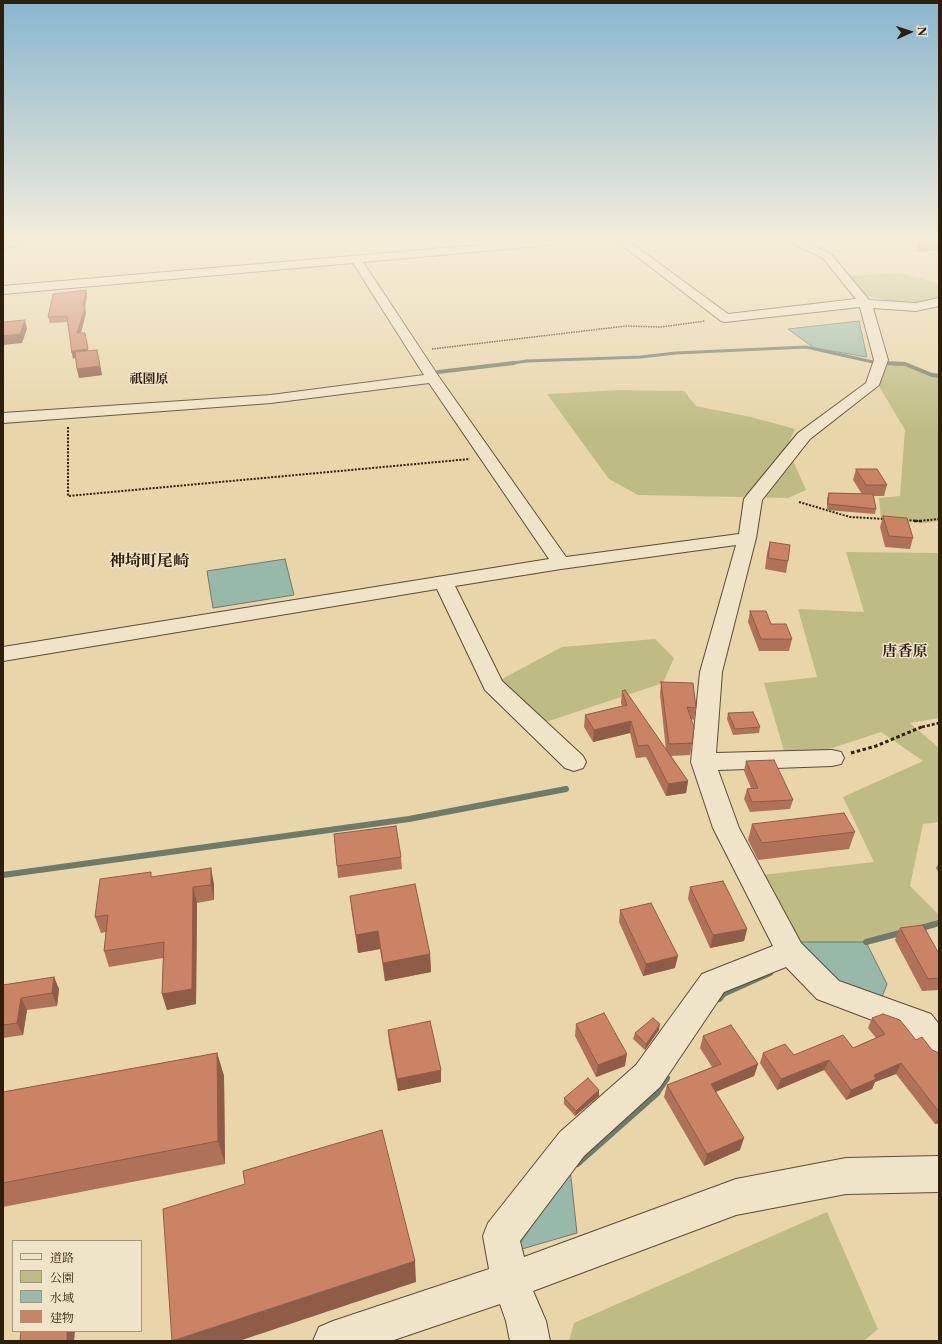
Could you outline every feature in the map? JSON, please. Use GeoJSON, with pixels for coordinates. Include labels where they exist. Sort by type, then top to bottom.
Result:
{"type":"FeatureCollection","features":[{"type":"Feature","properties":{"kind":"street"},"geometry":{"type":"LineString","coordinates":[[386,305],[433,378],[561,563]]}},
{"type":"Feature","properties":{"kind":"street"},"geometry":{"type":"LineString","coordinates":[[707,305],[725,318],[849,305]]}},
{"type":"Feature","properties":{"kind":"street"},"geometry":{"type":"LineString","coordinates":[[865,305],[880,362],[872,385],[804,436],[753,499],[747,538],[711,672],[703,762],[726,828],[790,952],[828,990],[929,1022],[939,1049]]}},
{"type":"Feature","properties":{"kind":"street"},"geometry":{"type":"LineString","coordinates":[[887,305],[916,307],[926,305]]}},
{"type":"Feature","properties":{"kind":"street"},"geometry":{"type":"LineString","coordinates":[[3,418],[271,399],[433,378]]}},
{"type":"Feature","properties":{"kind":"street"},"geometry":{"type":"LineString","coordinates":[[3,654],[561,563],[747,538]]}},
{"type":"Feature","properties":{"kind":"street"},"geometry":{"type":"LineString","coordinates":[[444,582],[494,685],[574,762]]}},
{"type":"Feature","properties":{"kind":"street"},"geometry":{"type":"LineString","coordinates":[[703,762],[832,758]]}},
{"type":"Feature","properties":{"kind":"street"},"geometry":{"type":"LineString","coordinates":[[530,1341],[526,1321],[510,1281],[501,1236],[572,1144],[648,1076],[713,983],[790,952]]}},
{"type":"Feature","properties":{"kind":"street"},"geometry":{"type":"LineString","coordinates":[[333,1341],[510,1281],[736,1197],[846,1176],[939,1174]]}},
{"type":"Feature","properties":{"kind":"path"},"geometry":{"type":"LineString","coordinates":[[416,351],[626,326],[661,327],[725,318]]}},
{"type":"Feature","properties":{"kind":"path"},"geometry":{"type":"LineString","coordinates":[[68,426],[68,496],[488,457]]}},
{"type":"Feature","properties":{"kind":"path"},"geometry":{"type":"LineString","coordinates":[[799,502],[850,517],[889,519]]}},
{"type":"Feature","properties":{"kind":"path"},"geometry":{"type":"LineString","coordinates":[[904,520],[919,521],[939,519]]}},
{"type":"Feature","properties":{"kind":"path"},"geometry":{"type":"LineString","coordinates":[[832,758],[876,746],[925,726],[939,723]]}},
{"type":"Feature","properties":{"kind":"green space"},"geometry":{"type":"Polygon","coordinates":[[[887,364],[902,365],[923,372],[939,374],[939,521],[925,523],[881,519],[879,498],[900,496],[905,430],[879,386],[887,364]]]}},
{"type":"Feature","properties":{"kind":"green space"},"geometry":{"type":"Polygon","coordinates":[[[620,390],[684,391],[696,406],[751,417],[795,429],[787,447],[806,490],[788,498],[638,495],[609,479],[547,394],[620,390]]]}},
{"type":"Feature","properties":{"kind":"green space"},"geometry":{"type":"Polygon","coordinates":[[[846,552],[939,553],[939,718],[910,723],[939,748],[939,822],[923,824],[910,886],[939,915],[939,923],[866,942],[799,942],[762,875],[874,862],[843,797],[923,761],[881,732],[820,752],[785,754],[764,683],[817,677],[798,609],[864,612],[846,552]]]}},
{"type":"Feature","properties":{"kind":"green space"},"geometry":{"type":"Polygon","coordinates":[[[655,639],[674,658],[663,683],[540,724],[498,681],[562,647],[655,639]]]}},
{"type":"Feature","properties":{"kind":"green space"},"geometry":{"type":"Polygon","coordinates":[[[827,1212],[878,1329],[864,1341],[569,1341],[574,1323],[827,1212]]]}},
{"type":"Feature","properties":{"kind":"water"},"geometry":{"type":"Polygon","coordinates":[[[859,321],[867,357],[814,348],[788,329],[859,321]]]}},
{"type":"Feature","properties":{"kind":"water"},"geometry":{"type":"Polygon","coordinates":[[[285,559],[294,595],[213,608],[207,571],[285,559]]]}},
{"type":"Feature","properties":{"kind":"water"},"geometry":{"type":"Polygon","coordinates":[[[799,942],[866,942],[887,984],[882,997],[838,987],[799,942]]]}},
{"type":"Feature","properties":{"kind":"water"},"geometry":{"type":"Polygon","coordinates":[[[570,1169],[577,1233],[515,1251],[570,1169]]]}},
{"type":"Feature","properties":{"kind":"building"},"geometry":{"type":"Polygon","coordinates":[[[51,305],[83,305],[83,307],[85,307],[77,333],[85,333],[88,349],[72,351],[72,353],[67,316],[48,317],[51,305]]]}},
{"type":"Feature","properties":{"kind":"building"},"geometry":{"type":"Polygon","coordinates":[[[25,320],[20,334],[3,336],[3,322],[25,320]]]}},
{"type":"Feature","properties":{"kind":"building"},"geometry":{"type":"Polygon","coordinates":[[[97,350],[100,366],[77,369],[75,352],[97,350]]]}},
{"type":"Feature","properties":{"kind":"building"},"geometry":{"type":"Polygon","coordinates":[[[856,469],[877,469],[887,485],[866,485],[856,469]]]}},
{"type":"Feature","properties":{"kind":"building"},"geometry":{"type":"Polygon","coordinates":[[[829,493],[873,494],[876,509],[828,504],[829,493]]]}},
{"type":"Feature","properties":{"kind":"building"},"geometry":{"type":"Polygon","coordinates":[[[883,516],[907,518],[913,538],[889,536],[883,516]]]}},
{"type":"Feature","properties":{"kind":"building"},"geometry":{"type":"Polygon","coordinates":[[[770,542],[790,545],[788,561],[768,558],[770,542]]]}},
{"type":"Feature","properties":{"kind":"building"},"geometry":{"type":"Polygon","coordinates":[[[750,611],[766,611],[771,624],[786,624],[792,639],[761,639],[750,611]]]}},
{"type":"Feature","properties":{"kind":"building"},"geometry":{"type":"Polygon","coordinates":[[[661,682],[693,683],[696,708],[687,707],[694,727],[692,743],[669,744],[661,682]]]}},
{"type":"Feature","properties":{"kind":"building"},"geometry":{"type":"Polygon","coordinates":[[[625,690],[688,781],[668,784],[648,745],[638,746],[631,721],[594,730],[585,715],[627,705],[622,691],[625,690]]]}},
{"type":"Feature","properties":{"kind":"building"},"geometry":{"type":"Polygon","coordinates":[[[753,712],[760,727],[735,729],[728,713],[753,712]]]}},
{"type":"Feature","properties":{"kind":"building"},"geometry":{"type":"Polygon","coordinates":[[[774,760],[793,800],[752,802],[747,789],[758,788],[746,761],[774,760]]]}},
{"type":"Feature","properties":{"kind":"building"},"geometry":{"type":"Polygon","coordinates":[[[844,813],[855,832],[762,843],[752,824],[844,813]]]}},
{"type":"Feature","properties":{"kind":"building"},"geometry":{"type":"Polygon","coordinates":[[[396,826],[401,857],[337,866],[334,834],[396,826]]]}},
{"type":"Feature","properties":{"kind":"building"},"geometry":{"type":"Polygon","coordinates":[[[211,868],[211,885],[193,887],[192,989],[162,994],[164,942],[104,951],[108,915],[95,917],[100,879],[151,872],[151,877],[211,868]]]}},
{"type":"Feature","properties":{"kind":"building"},"geometry":{"type":"Polygon","coordinates":[[[723,881],[747,929],[713,935],[690,887],[723,881]]]}},
{"type":"Feature","properties":{"kind":"building"},"geometry":{"type":"Polygon","coordinates":[[[415,884],[430,954],[383,963],[378,931],[356,935],[350,896],[415,884]]]}},
{"type":"Feature","properties":{"kind":"building"},"geometry":{"type":"Polygon","coordinates":[[[651,903],[678,956],[646,964],[620,910],[651,903]]]}},
{"type":"Feature","properties":{"kind":"building"},"geometry":{"type":"Polygon","coordinates":[[[923,925],[939,954],[939,978],[928,979],[900,928],[923,925]]]}},
{"type":"Feature","properties":{"kind":"building"},"geometry":{"type":"Polygon","coordinates":[[[54,977],[52,993],[21,998],[17,1023],[3,1025],[3,985],[54,977]]]}},
{"type":"Feature","properties":{"kind":"building"},"geometry":{"type":"Polygon","coordinates":[[[604,1013],[627,1054],[598,1065],[576,1024],[604,1013]]]}},
{"type":"Feature","properties":{"kind":"building"},"geometry":{"type":"Polygon","coordinates":[[[883,1014],[900,1020],[916,1040],[922,1037],[932,1050],[939,1053],[939,1112],[901,1063],[874,1075],[876,1079],[851,1090],[829,1060],[781,1079],[763,1053],[785,1044],[794,1055],[843,1035],[853,1048],[885,1034],[872,1018],[883,1014]]]}},
{"type":"Feature","properties":{"kind":"building"},"geometry":{"type":"Polygon","coordinates":[[[653,1018],[660,1024],[646,1044],[635,1033],[653,1018]]]}},
{"type":"Feature","properties":{"kind":"building"},"geometry":{"type":"Polygon","coordinates":[[[430,1021],[441,1070],[397,1079],[388,1030],[430,1021]]]}},
{"type":"Feature","properties":{"kind":"building"},"geometry":{"type":"Polygon","coordinates":[[[731,1025],[758,1064],[711,1084],[744,1138],[707,1154],[667,1085],[721,1064],[703,1036],[731,1025]]]}},
{"type":"Feature","properties":{"kind":"building"},"geometry":{"type":"Polygon","coordinates":[[[217,1053],[218,1141],[3,1183],[3,1092],[217,1053]]]}},
{"type":"Feature","properties":{"kind":"building"},"geometry":{"type":"Polygon","coordinates":[[[588,1078],[599,1090],[576,1111],[564,1098],[588,1078]]]}},
{"type":"Feature","properties":{"kind":"building"},"geometry":{"type":"Polygon","coordinates":[[[382,1130],[415,1261],[172,1341],[163,1209],[245,1184],[243,1171],[382,1130]]]}},
{"type":"Feature","properties":{"kind":"building"},"geometry":{"type":"Polygon","coordinates":[[[21,1332],[67,1332],[67,1341],[20,1341],[21,1332]]]}},
{"type":"Feature","properties":{"kind":"waterway"},"geometry":{"type":"LineString","coordinates":[[508,364],[527,361],[641,357],[676,353],[806,347],[873,362],[890,363]]}},
{"type":"Feature","properties":{"kind":"waterway"},"geometry":{"type":"LineString","coordinates":[[508,364],[514,363]]}},
{"type":"Feature","properties":{"kind":"waterway"},"geometry":{"type":"LineString","coordinates":[[883,363],[890,363]]}},
{"type":"Feature","properties":{"kind":"waterway"},"geometry":{"type":"LineString","coordinates":[[890,363],[905,364],[932,375],[939,376]]}},
{"type":"Feature","properties":{"kind":"waterway"},"geometry":{"type":"LineString","coordinates":[[890,363],[899,364]]}},
{"type":"Feature","properties":{"kind":"waterway"},"geometry":{"type":"LineString","coordinates":[[438,372],[508,364]]}},
{"type":"Feature","properties":{"kind":"waterway"},"geometry":{"type":"LineString","coordinates":[[3,875],[409,819],[566,789]]}},
{"type":"Feature","properties":{"kind":"waterway"},"geometry":{"type":"LineString","coordinates":[[918,929],[939,923]]}},
{"type":"Feature","properties":{"kind":"waterway"},"geometry":{"type":"LineString","coordinates":[[866,942],[904,932]]}},
{"type":"Feature","properties":{"kind":"waterway"},"geometry":{"type":"LineString","coordinates":[[721,995],[770,973]]}},
{"type":"Feature","properties":{"kind":"waterway"},"geometry":{"type":"LineString","coordinates":[[577,1163],[656,1093],[666,1078]]}},
{"type":"Feature","properties":{"kind":"district","name":"祇園原"},"geometry":{"type":"Point","coordinates":[149,379]}},
{"type":"Feature","properties":{"kind":"district","name":"神埼町尾崎"},"geometry":{"type":"Point","coordinates":[149,561]}},
{"type":"Feature","properties":{"kind":"district","name":"唐香原"},"geometry":{"type":"Point","coordinates":[905,652]}}]}
